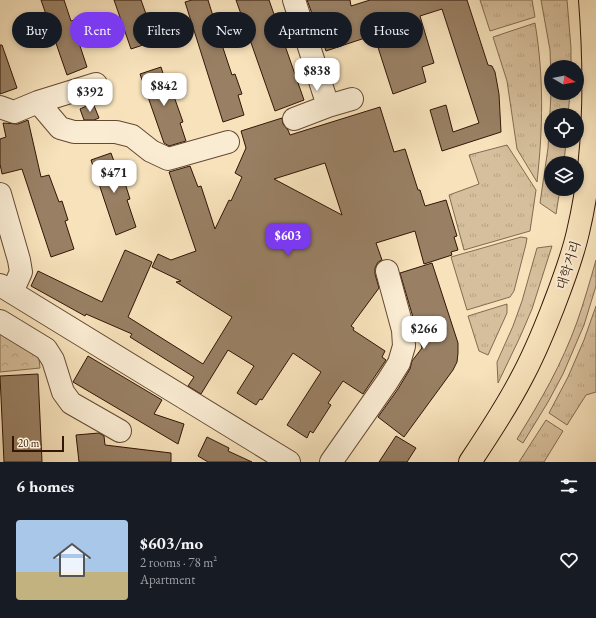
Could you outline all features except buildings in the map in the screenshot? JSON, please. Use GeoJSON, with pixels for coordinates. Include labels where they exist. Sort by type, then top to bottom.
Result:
{"type":"FeatureCollection","features":[{"type":"Feature","properties":{"kind":"main road","name":"대학거리"},"geometry":{"type":"LineString","coordinates":[[470,462],[521,379],[542,336],[563,281],[592,182],[596,106],[594,32],[590,0]]}},
{"type":"Feature","properties":{"kind":"street"},"geometry":{"type":"LineString","coordinates":[[294,0],[328,106]]}},
{"type":"Feature","properties":{"kind":"street"},"geometry":{"type":"LineString","coordinates":[[0,107],[14,112],[38,102],[96,84]]}},
{"type":"Feature","properties":{"kind":"street"},"geometry":{"type":"LineString","coordinates":[[294,119],[328,106],[352,99]]}},
{"type":"Feature","properties":{"kind":"street"},"geometry":{"type":"LineString","coordinates":[[38,102],[60,128],[74,132],[116,132],[132,136],[151,151],[168,159],[228,142]]}},
{"type":"Feature","properties":{"kind":"street"},"geometry":{"type":"LineString","coordinates":[[0,194],[21,272],[6,288],[289,462]]}},
{"type":"Feature","properties":{"kind":"street"},"geometry":{"type":"LineString","coordinates":[[331,462],[399,363],[404,346],[403,330],[387,271]]}},
{"type":"Feature","properties":{"kind":"street"},"geometry":{"type":"LineString","coordinates":[[0,321],[46,349],[53,360],[63,392],[71,403],[120,431]]}},
{"type":"Feature","properties":{"kind":"green space"},"geometry":{"type":"Polygon","coordinates":[[[480,0],[532,0],[535,17],[490,31],[480,0]]]}},
{"type":"Feature","properties":{"kind":"green space"},"geometry":{"type":"Polygon","coordinates":[[[541,0],[567,0],[571,60],[550,60],[541,0]]]}},
{"type":"Feature","properties":{"kind":"green space"},"geometry":{"type":"Polygon","coordinates":[[[535,23],[540,63],[542,102],[537,182],[517,149],[507,81],[493,37],[535,23]]]}},
{"type":"Feature","properties":{"kind":"green space"},"geometry":{"type":"Polygon","coordinates":[[[551,100],[569,100],[569,108],[550,108],[551,100]]]}},
{"type":"Feature","properties":{"kind":"green space"},"geometry":{"type":"Polygon","coordinates":[[[507,145],[536,190],[530,231],[464,250],[449,195],[479,184],[469,155],[507,145]]]}},
{"type":"Feature","properties":{"kind":"green space"},"geometry":{"type":"Polygon","coordinates":[[[548,148],[565,148],[565,156],[547,156],[548,148]]]}},
{"type":"Feature","properties":{"kind":"green space"},"geometry":{"type":"Polygon","coordinates":[[[544,176],[544,196],[559,196],[556,214],[540,203],[544,176]]]}},
{"type":"Feature","properties":{"kind":"green space"},"geometry":{"type":"Polygon","coordinates":[[[521,237],[527,238],[526,244],[514,291],[510,297],[467,310],[451,257],[521,237]]]}},
{"type":"Feature","properties":{"kind":"green space"},"geometry":{"type":"Polygon","coordinates":[[[552,246],[532,309],[498,383],[497,362],[522,301],[537,248],[552,246]]]}},
{"type":"Feature","properties":{"kind":"green space"},"geometry":{"type":"Polygon","coordinates":[[[596,260],[596,286],[584,325],[563,374],[523,443],[517,439],[542,397],[565,353],[580,314],[596,260]]]}},
{"type":"Feature","properties":{"kind":"green space"},"geometry":{"type":"Polygon","coordinates":[[[507,304],[507,313],[488,355],[479,351],[468,316],[507,304]]]}},
{"type":"Feature","properties":{"kind":"green space"},"geometry":{"type":"Polygon","coordinates":[[[596,306],[596,392],[586,395],[567,425],[549,413],[568,377],[584,340],[596,306]]]}},
{"type":"Feature","properties":{"kind":"green space"},"geometry":{"type":"Polygon","coordinates":[[[0,328],[36,351],[40,368],[0,372],[0,328]]]}},
{"type":"Feature","properties":{"kind":"green space"},"geometry":{"type":"Polygon","coordinates":[[[546,420],[563,431],[544,462],[519,462],[546,420]]]}}]}
